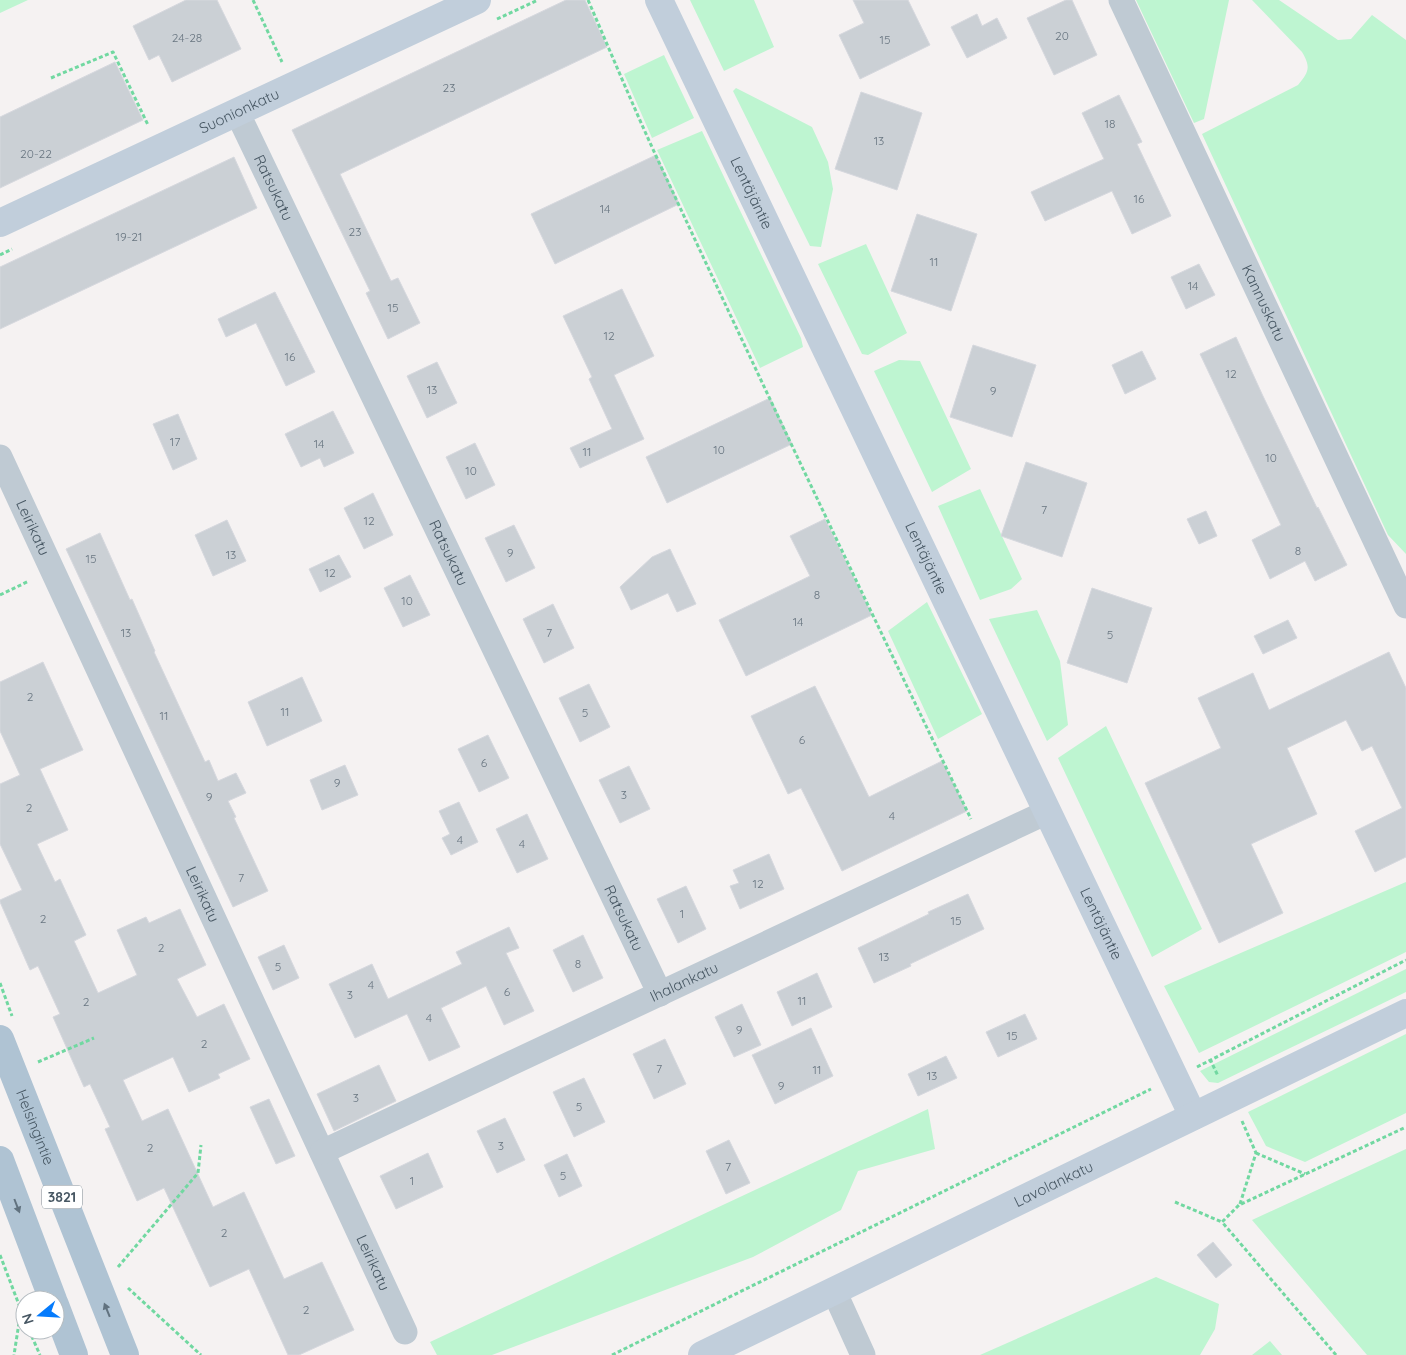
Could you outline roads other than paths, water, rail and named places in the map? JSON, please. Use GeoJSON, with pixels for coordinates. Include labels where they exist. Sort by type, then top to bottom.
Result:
{"type":"FeatureCollection","features":[{"type":"Feature","properties":{"kind":"main road","name":"Helsingintie"},"geometry":{"type":"LineString","coordinates":[[0,1039],[125,1355]]}},
{"type":"Feature","properties":{"kind":"main road","name":"3821"},"geometry":{"type":"LineString","coordinates":[[0,1160],[49,1290]]}},
{"type":"Feature","properties":{"kind":"main road"},"geometry":{"type":"LineString","coordinates":[[65,1331],[74,1355]]}},
{"type":"Feature","properties":{"kind":"street","name":"Lentäjäntie"},"geometry":{"type":"LineString","coordinates":[[659,0],[1193,1116]]}},
{"type":"Feature","properties":{"kind":"street","name":"Kannuskatu"},"geometry":{"type":"LineString","coordinates":[[1121,0],[1406,606]]}},
{"type":"Feature","properties":{"kind":"street","name":"Suonionkatu"},"geometry":{"type":"LineString","coordinates":[[0,223],[237,112],[485,10]]}},
{"type":"Feature","properties":{"kind":"street","name":"Ratsukatu"},"geometry":{"type":"LineString","coordinates":[[237,112],[660,994]]}},
{"type":"Feature","properties":{"kind":"street","name":"Leirikatu"},"geometry":{"type":"LineString","coordinates":[[0,457],[405,1332]]}},
{"type":"Feature","properties":{"kind":"street","name":"Ihalankatu"},"geometry":{"type":"LineString","coordinates":[[322,1152],[1047,812]]}},
{"type":"Feature","properties":{"kind":"street","name":"Lavolankatu"},"geometry":{"type":"LineString","coordinates":[[702,1355],[1406,1013]]}},
{"type":"Feature","properties":{"kind":"street"},"geometry":{"type":"LineString","coordinates":[[834,1291],[863,1355]]}}]}
